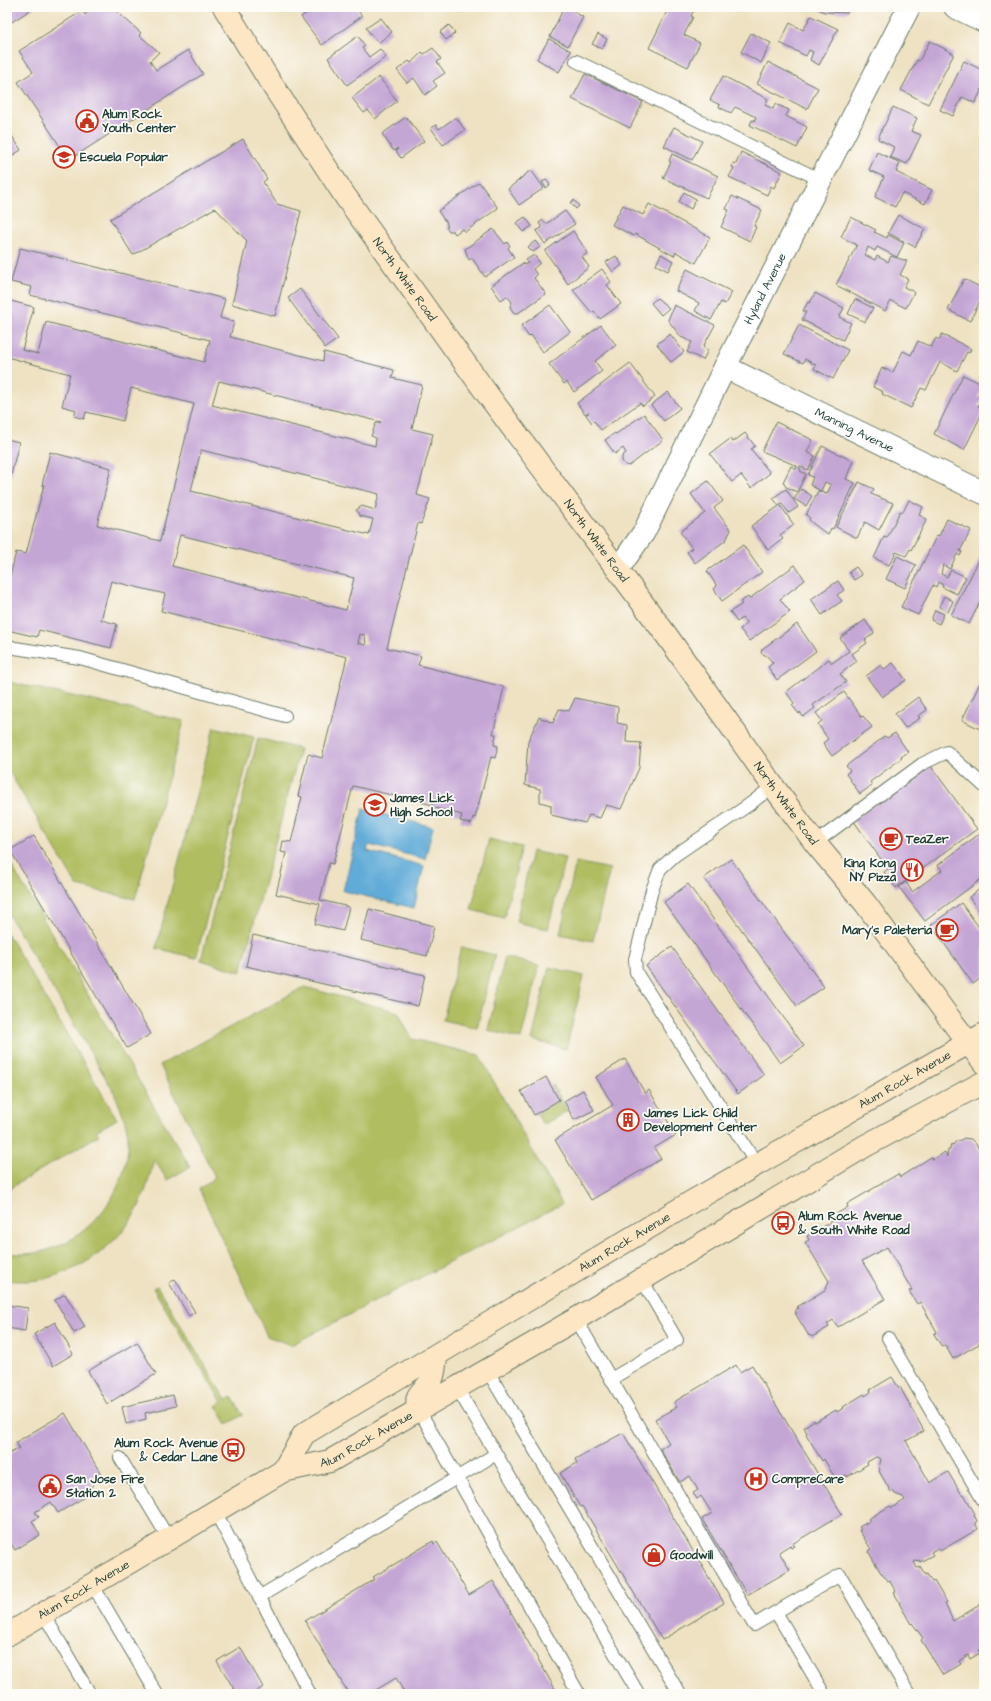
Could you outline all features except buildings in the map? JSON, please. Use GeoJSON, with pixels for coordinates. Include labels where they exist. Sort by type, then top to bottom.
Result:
{"type":"FeatureCollection","features":[{"type":"Feature","properties":{"kind":"main road","name":"North White Road"},"geometry":{"type":"LineString","coordinates":[[224,7],[344,196],[485,391],[667,636],[815,843],[865,903],[947,1015],[977,1038],[984,1063]]}},
{"type":"Feature","properties":{"kind":"main road","name":"Alum Rock Avenue"},"geometry":{"type":"LineString","coordinates":[[283,1471],[304,1434],[693,1201],[977,1038]]}},
{"type":"Feature","properties":{"kind":"main road","name":"Alum Rock Avenue"},"geometry":{"type":"LineString","coordinates":[[7,1635],[283,1471],[330,1461],[576,1319],[865,1146],[984,1082]]}},
{"type":"Feature","properties":{"kind":"main road"},"geometry":{"type":"LineString","coordinates":[[419,1410],[416,1402],[419,1393],[432,1380],[436,1356]]}},
{"type":"Feature","properties":{"kind":"street","name":"Hyland Avenue"},"geometry":{"type":"LineString","coordinates":[[618,569],[644,532],[725,367],[909,7]]}},
{"type":"Feature","properties":{"kind":"street"},"geometry":{"type":"LineString","coordinates":[[955,7],[984,21]]}},
{"type":"Feature","properties":{"kind":"street","name":"Manning Avenue"},"geometry":{"type":"LineString","coordinates":[[725,367],[984,493]]}},
{"type":"Feature","properties":{"kind":"lane"},"geometry":{"type":"LineString","coordinates":[[576,61],[821,180]]}},
{"type":"Feature","properties":{"kind":"lane"},"geometry":{"type":"LineString","coordinates":[[7,645],[15,648],[80,658],[285,716]]}},
{"type":"Feature","properties":{"kind":"lane"},"geometry":{"type":"LineString","coordinates":[[815,843],[922,764],[947,752],[984,786]]}},
{"type":"Feature","properties":{"kind":"lane"},"geometry":{"type":"LineString","coordinates":[[757,1165],[636,972],[635,960],[652,890],[660,869],[674,856],[750,804],[773,786]]}},
{"type":"Feature","properties":{"kind":"lane"},"geometry":{"type":"LineString","coordinates":[[611,1379],[677,1340],[642,1280]]}},
{"type":"Feature","properties":{"kind":"lane"},"geometry":{"type":"LineString","coordinates":[[576,1319],[754,1625],[840,1576],[909,1694]]}},
{"type":"Feature","properties":{"kind":"lane"},"geometry":{"type":"LineString","coordinates":[[888,1338],[984,1502]]}},
{"type":"Feature","properties":{"kind":"lane"},"geometry":{"type":"LineString","coordinates":[[487,1370],[680,1694]]}},
{"type":"Feature","properties":{"kind":"lane"},"geometry":{"type":"LineString","coordinates":[[457,1388],[637,1691],[637,1694]]}},
{"type":"Feature","properties":{"kind":"lane"},"geometry":{"type":"LineString","coordinates":[[419,1410],[579,1694]]}},
{"type":"Feature","properties":{"kind":"lane"},"geometry":{"type":"LineString","coordinates":[[259,1597],[496,1454]]}},
{"type":"Feature","properties":{"kind":"lane"},"geometry":{"type":"LineString","coordinates":[[120,1458],[169,1539]]}},
{"type":"Feature","properties":{"kind":"lane"},"geometry":{"type":"LineString","coordinates":[[215,1511],[310,1694]]}},
{"type":"Feature","properties":{"kind":"lane"},"geometry":{"type":"LineString","coordinates":[[92,1584],[158,1694]]}},
{"type":"Feature","properties":{"kind":"lane"},"geometry":{"type":"LineString","coordinates":[[776,1612],[824,1694]]}},
{"type":"Feature","properties":{"kind":"lane"},"geometry":{"type":"LineString","coordinates":[[43,1613],[90,1694]]}},
{"type":"Feature","properties":{"kind":"green space"},"geometry":{"type":"Polygon","coordinates":[[[9,682],[184,721],[135,899],[77,886],[7,768],[7,693],[9,682]]]}},
{"type":"Feature","properties":{"kind":"green space"},"geometry":{"type":"Polygon","coordinates":[[[214,727],[254,737],[196,958],[156,948],[214,727]]]}},
{"type":"Feature","properties":{"kind":"green space"},"geometry":{"type":"Polygon","coordinates":[[[258,738],[300,749],[241,972],[201,960],[258,738]]]}},
{"type":"Feature","properties":{"kind":"green space"},"geometry":{"type":"Polygon","coordinates":[[[489,839],[522,847],[504,918],[471,910],[489,839]]]}},
{"type":"Feature","properties":{"kind":"green space"},"geometry":{"type":"Polygon","coordinates":[[[532,851],[565,858],[548,929],[516,922],[532,851]]]}},
{"type":"Feature","properties":{"kind":"green space"},"geometry":{"type":"Polygon","coordinates":[[[7,858],[190,1167],[167,1180],[154,1159],[146,1190],[138,1208],[128,1224],[115,1239],[100,1253],[65,1273],[26,1281],[7,1280],[7,1253],[30,1253],[51,1249],[71,1239],[89,1226],[104,1210],[116,1191],[124,1170],[128,1148],[128,1134],[114,1092],[7,912],[7,858]]]}},
{"type":"Feature","properties":{"kind":"green space"},"geometry":{"type":"Polygon","coordinates":[[[576,862],[610,869],[593,941],[560,934],[576,862]]]}},
{"type":"Feature","properties":{"kind":"green space"},"geometry":{"type":"Polygon","coordinates":[[[7,933],[117,1119],[96,1131],[99,1135],[7,1190],[7,933]]]}},
{"type":"Feature","properties":{"kind":"green space"},"geometry":{"type":"Polygon","coordinates":[[[461,947],[495,955],[477,1028],[443,1020],[461,947]]]}},
{"type":"Feature","properties":{"kind":"green space"},"geometry":{"type":"Polygon","coordinates":[[[505,957],[539,966],[521,1039],[488,1030],[505,957]]]}},
{"type":"Feature","properties":{"kind":"green space"},"geometry":{"type":"Polygon","coordinates":[[[549,967],[584,976],[566,1049],[532,1040],[549,967]]]}},
{"type":"Feature","properties":{"kind":"green space"},"geometry":{"type":"Polygon","coordinates":[[[304,987],[398,1012],[412,1039],[479,1055],[562,1204],[291,1345],[267,1336],[199,1189],[215,1177],[160,1065],[304,987]]]}},
{"type":"Feature","properties":{"kind":"green space"},"geometry":{"type":"Polygon","coordinates":[[[553,1085],[567,1111],[543,1125],[529,1098],[553,1085]]]}},
{"type":"Feature","properties":{"kind":"green space"},"geometry":{"type":"Polygon","coordinates":[[[157,1286],[226,1400],[232,1397],[243,1415],[227,1424],[216,1406],[222,1402],[153,1288],[157,1286]]]}},
{"type":"Feature","properties":{"kind":"water"},"geometry":{"type":"Polygon","coordinates":[[[363,809],[433,827],[425,859],[369,845],[367,851],[424,866],[414,908],[343,891],[363,809]]]}},
{"type":"Feature","properties":{"kind":"place","name":"Alum Rock Youth Center"},"geometry":{"type":"Point","coordinates":[87,121]}},
{"type":"Feature","properties":{"kind":"place","name":"Escuela Popular"},"geometry":{"type":"Point","coordinates":[64,157]}},
{"type":"Feature","properties":{"kind":"place","name":"James Lick High School"},"geometry":{"type":"Point","coordinates":[375,805]}},
{"type":"Feature","properties":{"kind":"place","name":"TeaZer"},"geometry":{"type":"Point","coordinates":[891,839]}},
{"type":"Feature","properties":{"kind":"place","name":"King Kong NY Pizza"},"geometry":{"type":"Point","coordinates":[912,870]}},
{"type":"Feature","properties":{"kind":"place","name":"Mary's Paleteria"},"geometry":{"type":"Point","coordinates":[947,930]}},
{"type":"Feature","properties":{"kind":"place","name":"James Lick Child Development Center"},"geometry":{"type":"Point","coordinates":[628,1120]}},
{"type":"Feature","properties":{"kind":"place","name":"Alum Rock Avenue & South White Road"},"geometry":{"type":"Point","coordinates":[783,1223]}},
{"type":"Feature","properties":{"kind":"place","name":"Alum Rock Avenue & Cedar Lane"},"geometry":{"type":"Point","coordinates":[233,1450]}},
{"type":"Feature","properties":{"kind":"place","name":"CompreCare"},"geometry":{"type":"Point","coordinates":[756,1479]}},
{"type":"Feature","properties":{"kind":"place","name":"San Jose Fire Station 2"},"geometry":{"type":"Point","coordinates":[50,1486]}},
{"type":"Feature","properties":{"kind":"place","name":"Goodwill"},"geometry":{"type":"Point","coordinates":[654,1555]}}]}
